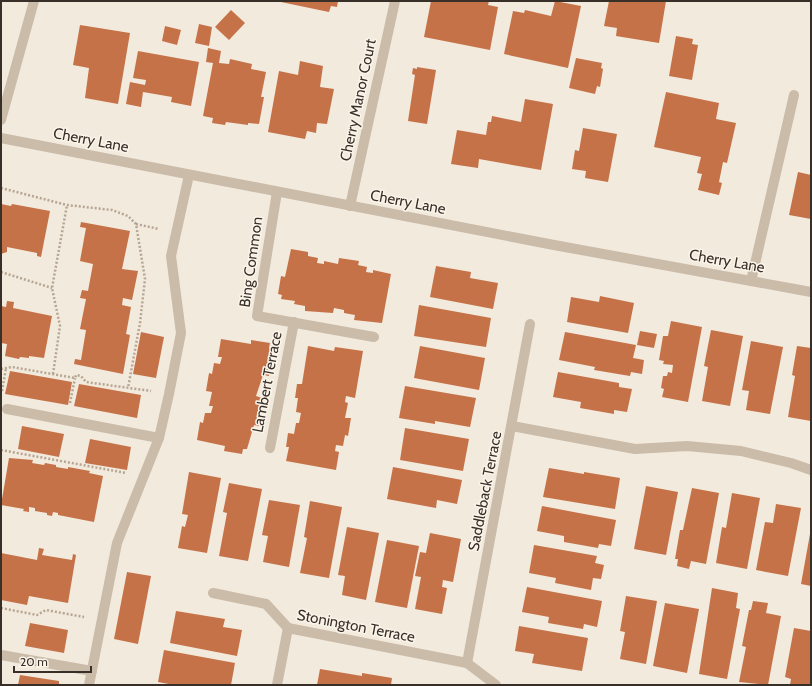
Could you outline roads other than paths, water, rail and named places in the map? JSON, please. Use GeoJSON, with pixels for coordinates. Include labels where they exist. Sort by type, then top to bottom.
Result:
{"type":"FeatureCollection","features":[{"type":"Feature","properties":{"kind":"street"},"geometry":{"type":"LineString","coordinates":[[1,120],[34,1]]}},
{"type":"Feature","properties":{"kind":"street","name":"Cherry Manor Court"},"geometry":{"type":"LineString","coordinates":[[350,206],[395,1]]}},
{"type":"Feature","properties":{"kind":"street"},"geometry":{"type":"LineString","coordinates":[[751,281],[794,95]]}},
{"type":"Feature","properties":{"kind":"street","name":"Cherry Lane"},"geometry":{"type":"LineString","coordinates":[[1,138],[350,206],[811,292]]}},
{"type":"Feature","properties":{"kind":"street"},"geometry":{"type":"LineString","coordinates":[[89,685],[117,543],[159,438],[181,333],[171,256],[189,175]]}},
{"type":"Feature","properties":{"kind":"street","name":"Bing Common"},"geometry":{"type":"LineString","coordinates":[[277,192],[257,316],[374,337]]}},
{"type":"Feature","properties":{"kind":"street","name":"Lambert Terrace"},"geometry":{"type":"LineString","coordinates":[[270,448],[294,322]]}},
{"type":"Feature","properties":{"kind":"street","name":"Saddleback Terrace"},"geometry":{"type":"LineString","coordinates":[[467,663],[530,324]]}},
{"type":"Feature","properties":{"kind":"street"},"geometry":{"type":"LineString","coordinates":[[7,409],[159,438]]}},
{"type":"Feature","properties":{"kind":"street"},"geometry":{"type":"LineString","coordinates":[[512,426],[635,449],[687,446],[741,452],[791,463],[811,470]]}},
{"type":"Feature","properties":{"kind":"street","name":"Stonington Terrace"},"geometry":{"type":"LineString","coordinates":[[214,593],[266,604],[288,628],[467,663],[496,685]]}},
{"type":"Feature","properties":{"kind":"street"},"geometry":{"type":"LineString","coordinates":[[277,685],[288,628]]}},
{"type":"Feature","properties":{"kind":"street"},"geometry":{"type":"LineString","coordinates":[[1,655],[92,671]]}}]}
